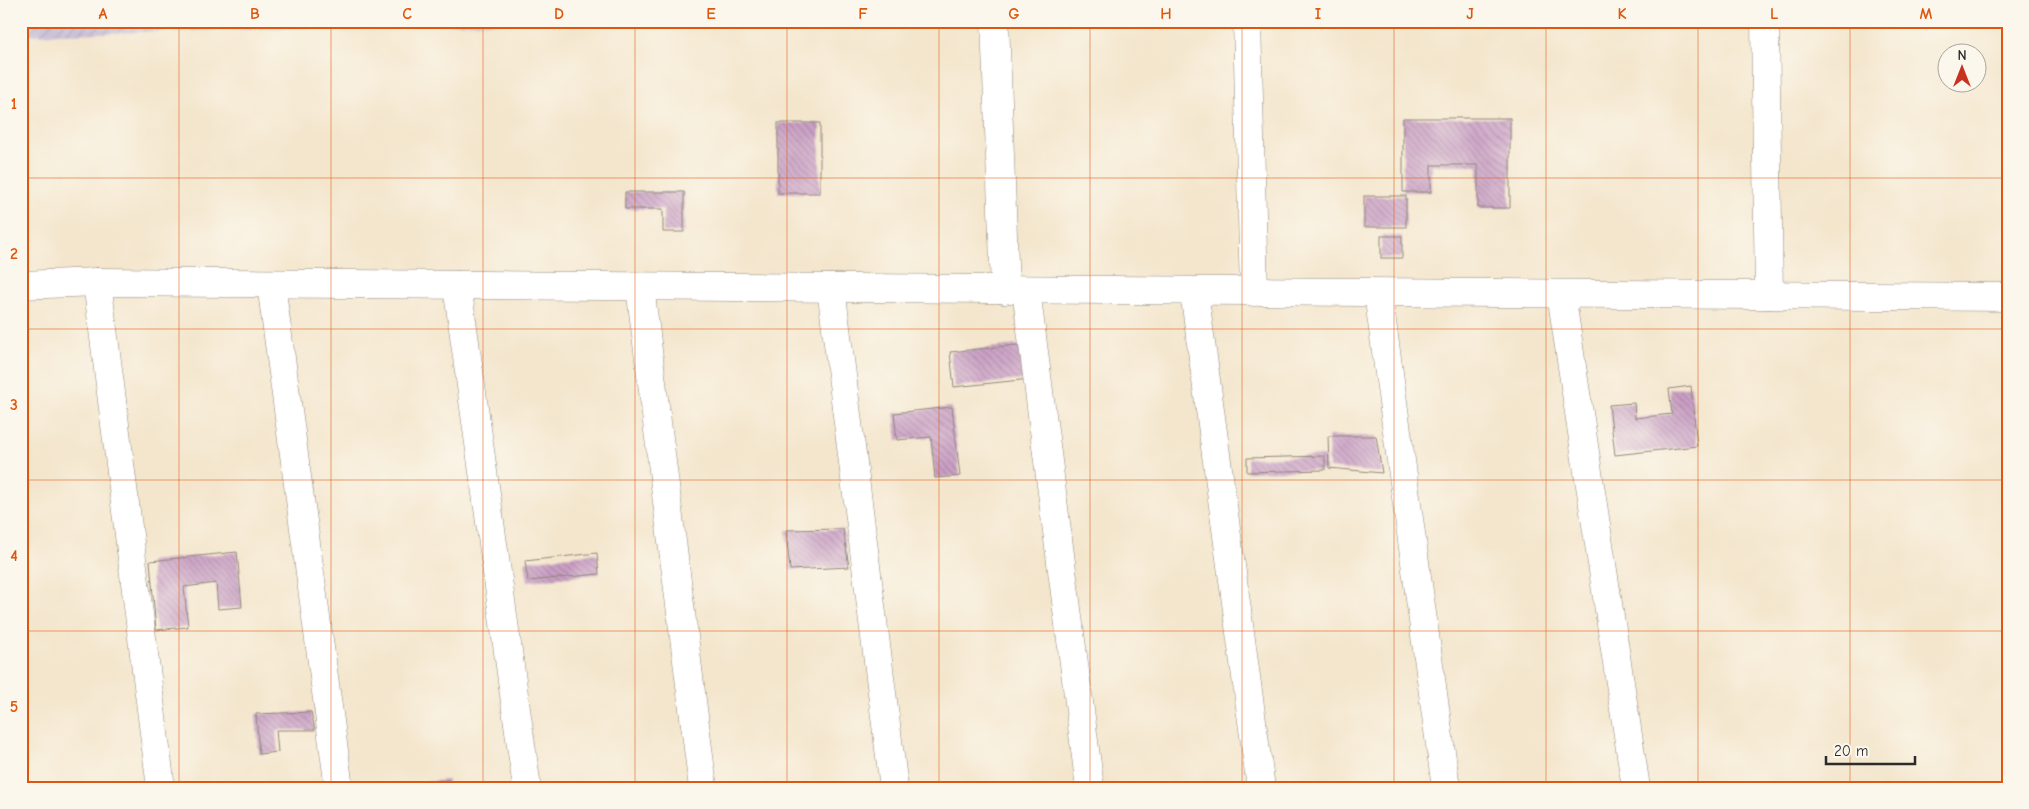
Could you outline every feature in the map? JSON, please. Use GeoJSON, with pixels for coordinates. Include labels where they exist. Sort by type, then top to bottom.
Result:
{"type":"FeatureCollection","features":[{"type":"Feature","properties":{"kind":"street"},"geometry":{"type":"LineString","coordinates":[[996,21],[1016,290],[1090,788]]}},
{"type":"Feature","properties":{"kind":"street"},"geometry":{"type":"LineString","coordinates":[[1247,21],[1254,292]]}},
{"type":"Feature","properties":{"kind":"street"},"geometry":{"type":"LineString","coordinates":[[1765,21],[1769,296]]}},
{"type":"Feature","properties":{"kind":"street"},"geometry":{"type":"LineString","coordinates":[[21,285],[97,282],[2008,297]]}},
{"type":"Feature","properties":{"kind":"street"},"geometry":{"type":"LineString","coordinates":[[97,282],[161,788]]}},
{"type":"Feature","properties":{"kind":"street"},"geometry":{"type":"LineString","coordinates":[[270,284],[339,788]]}},
{"type":"Feature","properties":{"kind":"street"},"geometry":{"type":"LineString","coordinates":[[457,285],[527,788]]}},
{"type":"Feature","properties":{"kind":"street"},"geometry":{"type":"LineString","coordinates":[[640,287],[703,788]]}},
{"type":"Feature","properties":{"kind":"street"},"geometry":{"type":"LineString","coordinates":[[831,288],[894,788]]}},
{"type":"Feature","properties":{"kind":"street"},"geometry":{"type":"LineString","coordinates":[[1194,291],[1261,788]]}},
{"type":"Feature","properties":{"kind":"street"},"geometry":{"type":"LineString","coordinates":[[1378,292],[1446,788]]}},
{"type":"Feature","properties":{"kind":"street"},"geometry":{"type":"LineString","coordinates":[[1561,294],[1636,788]]}},
{"type":"Feature","properties":{"kind":"shaded area"},"geometry":{"type":"Polygon","coordinates":[[[21,21],[571,21],[21,35],[21,21]]]}},
{"type":"Feature","properties":{"kind":"building"},"geometry":{"type":"Polygon","coordinates":[[[1403,118],[1510,118],[1510,208],[1478,208],[1478,165],[1431,165],[1431,192],[1403,192],[1403,118]]]}},
{"type":"Feature","properties":{"kind":"building"},"geometry":{"type":"Polygon","coordinates":[[[778,123],[820,123],[820,193],[778,193],[778,123]]]}},
{"type":"Feature","properties":{"kind":"building"},"geometry":{"type":"Polygon","coordinates":[[[625,192],[684,192],[684,232],[663,232],[663,209],[625,209],[625,192]]]}},
{"type":"Feature","properties":{"kind":"building"},"geometry":{"type":"Polygon","coordinates":[[[1364,196],[1406,196],[1406,227],[1364,227],[1364,196]]]}},
{"type":"Feature","properties":{"kind":"building"},"geometry":{"type":"Polygon","coordinates":[[[1381,236],[1402,236],[1402,258],[1381,258],[1381,236]]]}},
{"type":"Feature","properties":{"kind":"building"},"geometry":{"type":"Polygon","coordinates":[[[1027,344],[1030,379],[954,387],[950,352],[1027,344]]]}},
{"type":"Feature","properties":{"kind":"building"},"geometry":{"type":"Polygon","coordinates":[[[1691,386],[1697,446],[1615,455],[1609,405],[1634,403],[1635,418],[1672,414],[1669,389],[1691,386]]]}},
{"type":"Feature","properties":{"kind":"building"},"geometry":{"type":"Polygon","coordinates":[[[952,407],[960,476],[935,478],[931,437],[897,440],[894,413],[952,407]]]}},
{"type":"Feature","properties":{"kind":"building"},"geometry":{"type":"Polygon","coordinates":[[[1328,436],[1376,436],[1382,473],[1329,468],[1328,436]]]}},
{"type":"Feature","properties":{"kind":"building"},"geometry":{"type":"Polygon","coordinates":[[[1325,456],[1325,470],[1247,472],[1247,458],[1325,456]]]}},
{"type":"Feature","properties":{"kind":"building"},"geometry":{"type":"Polygon","coordinates":[[[843,529],[849,567],[790,570],[786,530],[843,529]]]}},
{"type":"Feature","properties":{"kind":"building"},"geometry":{"type":"Polygon","coordinates":[[[237,552],[242,607],[218,609],[216,583],[184,587],[188,627],[156,630],[150,561],[237,552]]]}},
{"type":"Feature","properties":{"kind":"building"},"geometry":{"type":"Polygon","coordinates":[[[597,553],[599,574],[528,581],[525,561],[597,553]]]}},
{"type":"Feature","properties":{"kind":"building"},"geometry":{"type":"Polygon","coordinates":[[[311,712],[315,730],[276,730],[278,752],[259,754],[256,714],[311,712]]]}},
{"type":"Feature","properties":{"kind":"building"},"geometry":{"type":"Polygon","coordinates":[[[448,780],[448,788],[381,788],[381,786],[448,780]]]}}]}
